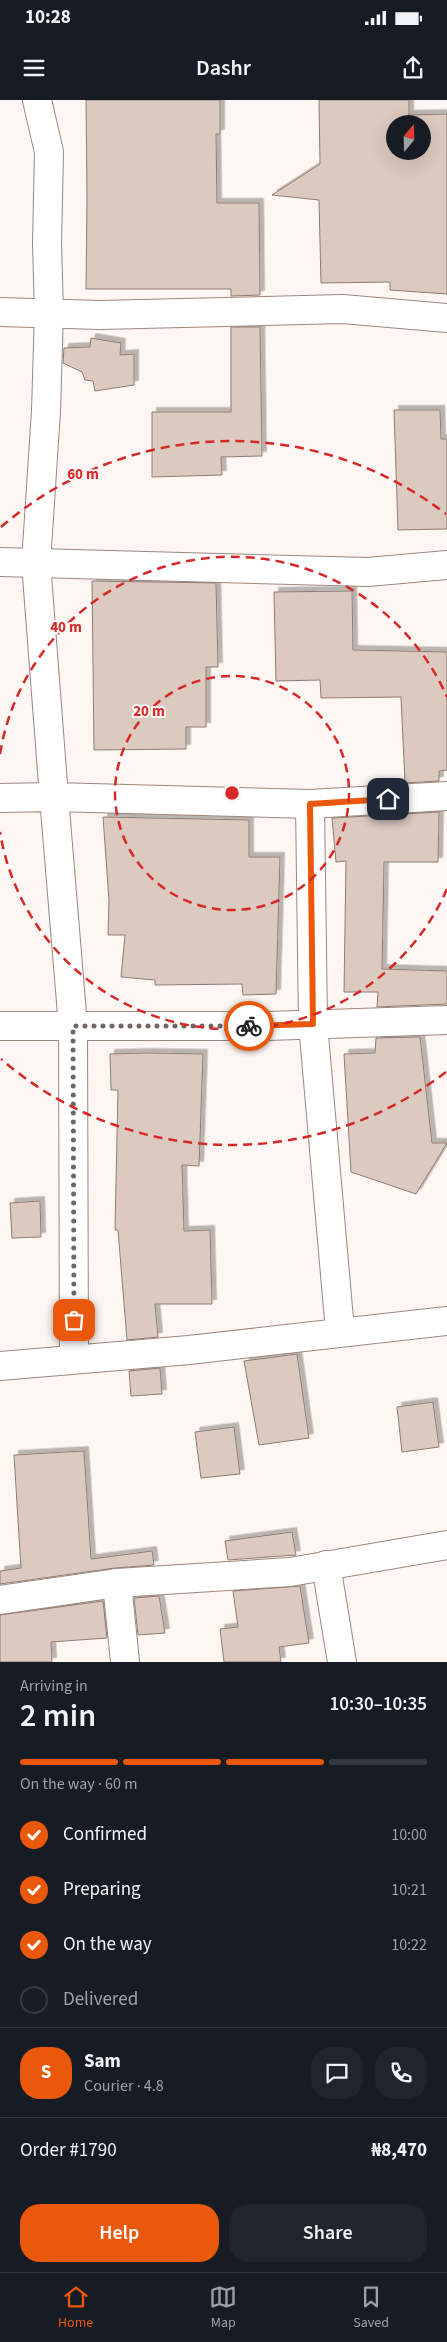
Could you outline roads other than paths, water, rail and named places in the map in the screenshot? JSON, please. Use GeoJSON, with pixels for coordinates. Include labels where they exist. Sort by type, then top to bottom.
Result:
{"type":"FeatureCollection","features":[{"type":"Feature","properties":{"kind":"street"},"geometry":{"type":"LineString","coordinates":[[37,100],[49,152],[47,244],[49,312],[46,411],[36,563],[73,1026],[74,1359]]}},
{"type":"Feature","properties":{"kind":"street"},"geometry":{"type":"LineString","coordinates":[[0,312],[100,315],[343,309],[447,318]]}},
{"type":"Feature","properties":{"kind":"street"},"geometry":{"type":"LineString","coordinates":[[0,562],[368,572],[447,565]]}},
{"type":"Feature","properties":{"kind":"street"},"geometry":{"type":"LineString","coordinates":[[0,798],[54,797],[310,804],[447,796]]}},
{"type":"Feature","properties":{"kind":"street"},"geometry":{"type":"LineString","coordinates":[[310,804],[313,1024],[340,1331]]}},
{"type":"Feature","properties":{"kind":"street"},"geometry":{"type":"LineString","coordinates":[[0,1026],[313,1024],[447,1020]]}},
{"type":"Feature","properties":{"kind":"street"},"geometry":{"type":"LineString","coordinates":[[0,1366],[189,1350],[340,1331],[447,1321]]}},
{"type":"Feature","properties":{"kind":"street"},"geometry":{"type":"LineString","coordinates":[[0,1600],[117,1583],[290,1572],[447,1545]]}},
{"type":"Feature","properties":{"kind":"street"},"geometry":{"type":"LineString","coordinates":[[326,1566],[342,1662]]}},
{"type":"Feature","properties":{"kind":"street"},"geometry":{"type":"LineString","coordinates":[[117,1583],[125,1662]]}}]}
